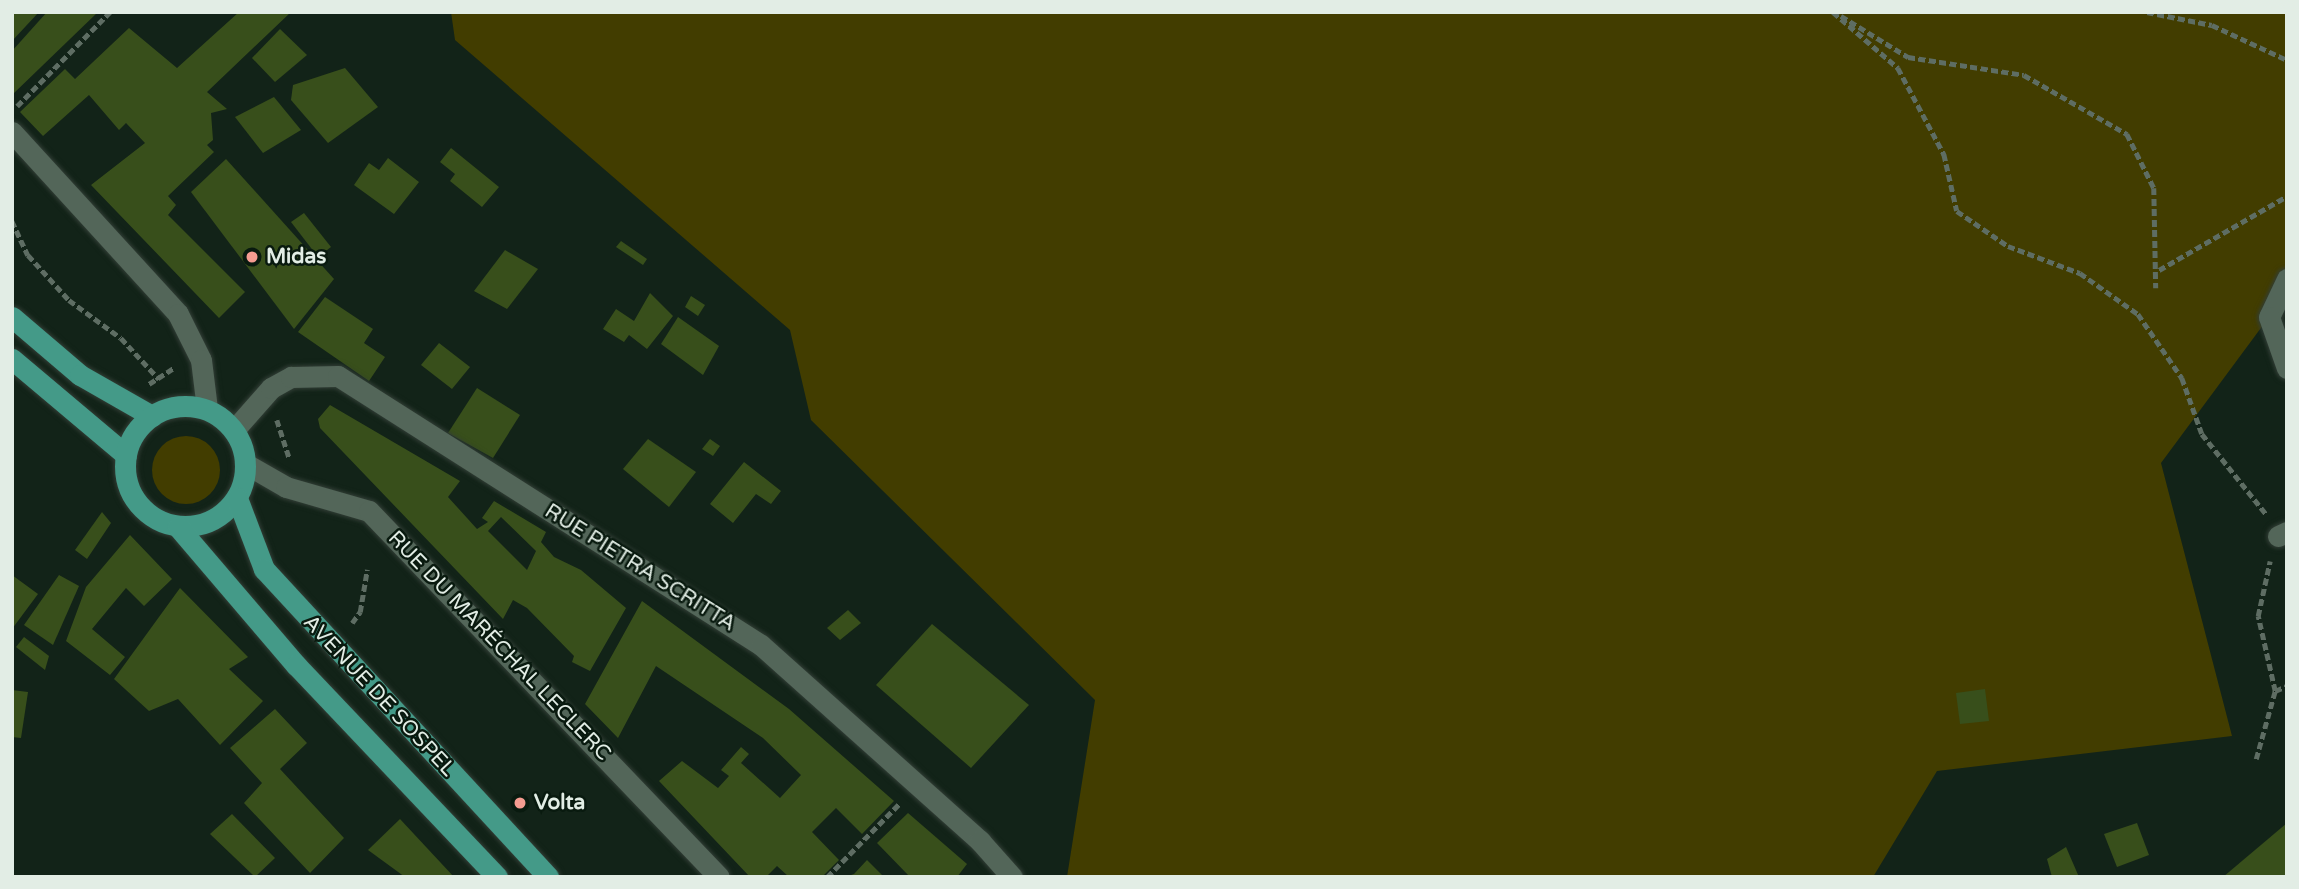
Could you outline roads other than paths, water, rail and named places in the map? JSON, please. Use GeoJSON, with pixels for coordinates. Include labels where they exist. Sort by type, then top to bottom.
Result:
{"type":"FeatureCollection","features":[{"type":"Feature","properties":{"kind":"main road"},"geometry":{"type":"LineString","coordinates":[[12,317],[80,375],[152,416]]}},
{"type":"Feature","properties":{"kind":"main road"},"geometry":{"type":"LineString","coordinates":[[12,359],[126,456]]}},
{"type":"Feature","properties":{"kind":"main road"},"geometry":{"type":"LineString","coordinates":[[188,405],[207,409],[234,430],[246,464],[237,498],[211,521],[178,527],[143,510],[131,494],[126,456],[152,416],[188,405]]}},
{"type":"Feature","properties":{"kind":"main road","name":"AVENUE DE SOSPEL"},"geometry":{"type":"LineString","coordinates":[[237,498],[264,569],[548,877]]}},
{"type":"Feature","properties":{"kind":"main road","name":"AVENUE DE SOSPEL"},"geometry":{"type":"LineString","coordinates":[[178,527],[296,665],[498,877]]}},
{"type":"Feature","properties":{"kind":"street"},"geometry":{"type":"LineString","coordinates":[[12,132],[178,314],[201,360],[207,409]]}},
{"type":"Feature","properties":{"kind":"street"},"geometry":{"type":"LineString","coordinates":[[2287,279],[2269,317],[2287,368]]}},
{"type":"Feature","properties":{"kind":"street","name":"RUE PIETRA SCRITTA"},"geometry":{"type":"LineString","coordinates":[[234,430],[271,388],[291,377],[338,376],[761,645],[918,785],[1012,877]]}},
{"type":"Feature","properties":{"kind":"street","name":"RUE DU MARÉCHAL LECLERC"},"geometry":{"type":"LineString","coordinates":[[246,464],[286,487],[369,511],[719,877]]}},
{"type":"Feature","properties":{"kind":"place","name":"Midas"},"geometry":{"type":"Point","coordinates":[252,257]}},
{"type":"Feature","properties":{"kind":"place","name":"Volta"},"geometry":{"type":"Point","coordinates":[520,803]}}]}
